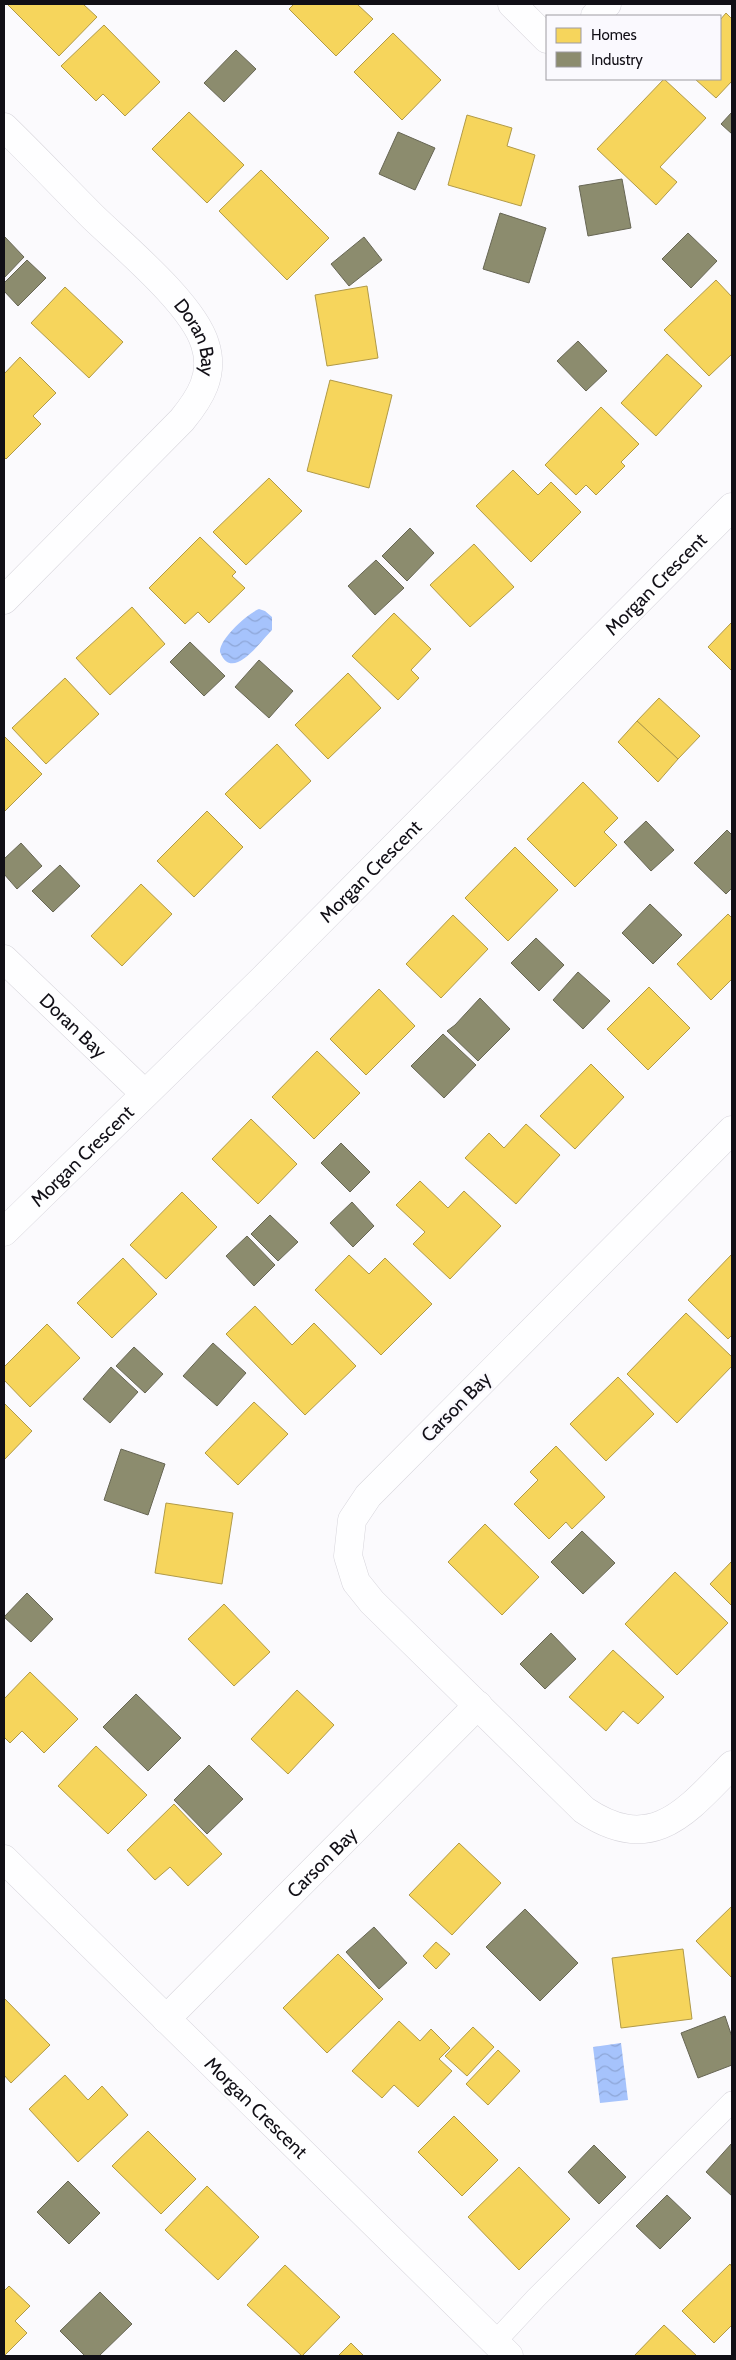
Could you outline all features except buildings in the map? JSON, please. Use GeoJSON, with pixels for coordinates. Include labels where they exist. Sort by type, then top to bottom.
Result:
{"type":"FeatureCollection","features":[{"type":"Feature","properties":{"kind":"street"},"geometry":{"type":"LineString","coordinates":[[512,4],[546,38]]}},
{"type":"Feature","properties":{"kind":"street"},"geometry":{"type":"LineString","coordinates":[[596,15],[606,4]]}},
{"type":"Feature","properties":{"kind":"street","name":"Doran Bay"},"geometry":{"type":"LineString","coordinates":[[4,127],[180,302],[205,344],[209,367],[206,385],[197,401],[182,420],[4,600]]}},
{"type":"Feature","properties":{"kind":"street","name":"Morgan Crescent"},"geometry":{"type":"LineString","coordinates":[[4,1232],[144,1093],[264,978],[732,507]]}},
{"type":"Feature","properties":{"kind":"street","name":"Doran Bay"},"geometry":{"type":"LineString","coordinates":[[4,958],[144,1093]]}},
{"type":"Feature","properties":{"kind":"street","name":"Carson Bay"},"geometry":{"type":"LineString","coordinates":[[732,1130],[432,1429],[368,1496],[352,1520],[348,1556],[356,1582],[372,1602],[584,1810],[613,1827],[651,1828],[672,1821],[689,1809],[732,1764]]}},
{"type":"Feature","properties":{"kind":"street","name":"Carson Bay"},"geometry":{"type":"LineString","coordinates":[[166,2020],[478,1706]]}},
{"type":"Feature","properties":{"kind":"street","name":"Morgan Crescent"},"geometry":{"type":"LineString","coordinates":[[4,1859],[502,2349]]}},
{"type":"Feature","properties":{"kind":"lane"},"geometry":{"type":"LineString","coordinates":[[502,2349],[536,2298],[732,2102]]}},
{"type":"Feature","properties":{"kind":"water"},"geometry":{"type":"Polygon","coordinates":[[[259,609],[272,617],[272,630],[239,662],[232,663],[225,660],[220,652],[224,640],[242,621],[259,609]]]}},
{"type":"Feature","properties":{"kind":"water"},"geometry":{"type":"Polygon","coordinates":[[[621,2043],[628,2100],[600,2103],[593,2047],[621,2043]]]}}]}
